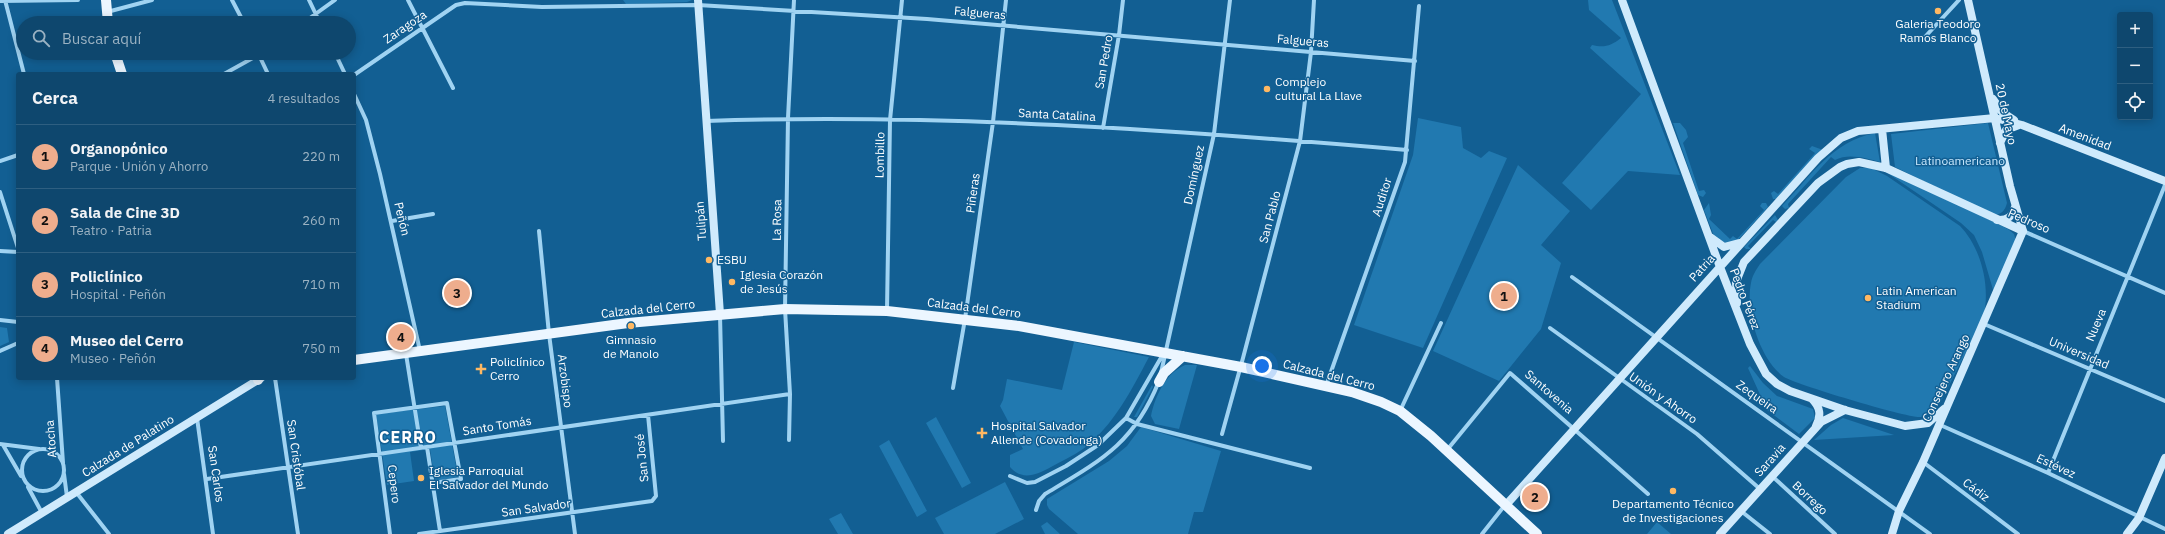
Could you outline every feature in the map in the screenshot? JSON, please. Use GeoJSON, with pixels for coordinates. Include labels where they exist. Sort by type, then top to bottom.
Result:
{"type":"FeatureCollection","features":[{"type":"Feature","properties":{"kind":"main road"},"geometry":{"type":"LineString","coordinates":[[106,0],[107,16]]}},
{"type":"Feature","properties":{"kind":"main road"},"geometry":{"type":"LineString","coordinates":[[117,60],[121,72]]}},
{"type":"Feature","properties":{"kind":"main road","name":"Calzada del Cerro"},"geometry":{"type":"LineString","coordinates":[[356,360],[628,323],[785,309],[887,311],[1019,326],[1241,367],[1326,386],[1371,398],[1400,412],[1447,450],[1537,534]]}},
{"type":"Feature","properties":{"kind":"main road"},"geometry":{"type":"LineString","coordinates":[[1159,382],[1183,356]]}},
{"type":"Feature","properties":{"kind":"street"},"geometry":{"type":"LineString","coordinates":[[5,0],[16,43]]}},
{"type":"Feature","properties":{"kind":"street"},"geometry":{"type":"LineString","coordinates":[[0,1],[78,0]]}},
{"type":"Feature","properties":{"kind":"street"},"geometry":{"type":"LineString","coordinates":[[107,12],[152,0]]}},
{"type":"Feature","properties":{"kind":"street"},"geometry":{"type":"LineString","coordinates":[[232,0],[240,16]]}},
{"type":"Feature","properties":{"kind":"street"},"geometry":{"type":"LineString","coordinates":[[309,0],[317,16]]}},
{"type":"Feature","properties":{"kind":"street"},"geometry":{"type":"LineString","coordinates":[[312,16],[335,0]]}},
{"type":"Feature","properties":{"kind":"street"},"geometry":{"type":"LineString","coordinates":[[408,0],[453,88]]}},
{"type":"Feature","properties":{"kind":"street"},"geometry":{"type":"LineString","coordinates":[[500,0],[500,5]]}},
{"type":"Feature","properties":{"kind":"street"},"geometry":{"type":"LineString","coordinates":[[620,0],[620,6]]}},
{"type":"Feature","properties":{"kind":"street","name":"La Rosa"},"geometry":{"type":"LineString","coordinates":[[790,440],[790,394],[785,309],[788,118],[794,0]]}},
{"type":"Feature","properties":{"kind":"street","name":"Lombillo"},"geometry":{"type":"LineString","coordinates":[[887,311],[890,120],[902,0]]}},
{"type":"Feature","properties":{"kind":"street","name":"Piñeras"},"geometry":{"type":"LineString","coordinates":[[952,388],[965,319],[993,122],[1006,0]]}},
{"type":"Feature","properties":{"kind":"street","name":"San Pedro"},"geometry":{"type":"LineString","coordinates":[[1103,128],[1119,35],[1123,0]]}},
{"type":"Feature","properties":{"kind":"street","name":"Domínguez"},"geometry":{"type":"LineString","coordinates":[[1036,510],[1039,501],[1045,494],[1106,456],[1137,424],[1159,382],[1214,134],[1230,0]]}},
{"type":"Feature","properties":{"kind":"street","name":"San Pablo"},"geometry":{"type":"LineString","coordinates":[[1222,434],[1300,141],[1311,52],[1314,0]]}},
{"type":"Feature","properties":{"kind":"street","name":"Pedro Pérez"},"geometry":{"type":"LineString","coordinates":[[1622,0],[1724,279],[1756,357],[1766,374],[1784,388],[1845,410],[1905,426],[1928,423],[1938,424]]}},
{"type":"Feature","properties":{"kind":"street"},"geometry":{"type":"LineString","coordinates":[[1924,38],[1959,0]]}},
{"type":"Feature","properties":{"kind":"street","name":"20 de Mayo"},"geometry":{"type":"LineString","coordinates":[[1968,0],[2000,143],[2023,231]]}},
{"type":"Feature","properties":{"kind":"street","name":"Falgueras"},"geometry":{"type":"LineString","coordinates":[[519,6],[620,6],[698,3],[1003,25],[1415,61]]}},
{"type":"Feature","properties":{"kind":"street","name":"Tulipán"},"geometry":{"type":"LineString","coordinates":[[698,3],[705,121],[720,314],[723,441]]}},
{"type":"Feature","properties":{"kind":"street","name":"Zaragoza"},"geometry":{"type":"LineString","coordinates":[[356,73],[459,4],[519,6]]}},
{"type":"Feature","properties":{"kind":"street","name":"Auditor"},"geometry":{"type":"LineString","coordinates":[[1326,386],[1386,219],[1407,150],[1419,6]]}},
{"type":"Feature","properties":{"kind":"street"},"geometry":{"type":"LineString","coordinates":[[20,60],[23,72]]}},
{"type":"Feature","properties":{"kind":"street"},"geometry":{"type":"LineString","coordinates":[[228,72],[249,60]]}},
{"type":"Feature","properties":{"kind":"street"},"geometry":{"type":"LineString","coordinates":[[262,60],[267,72]]}},
{"type":"Feature","properties":{"kind":"street"},"geometry":{"type":"LineString","coordinates":[[338,60],[344,72]]}},
{"type":"Feature","properties":{"kind":"street"},"geometry":{"type":"LineString","coordinates":[[1989,90],[2002,112],[2022,125]]}},
{"type":"Feature","properties":{"kind":"street","name":"Peñón"},"geometry":{"type":"LineString","coordinates":[[356,98],[366,120],[392,221],[420,352]]}},
{"type":"Feature","properties":{"kind":"street","name":"Santa Catalina"},"geometry":{"type":"LineString","coordinates":[[705,121],[788,118],[993,122],[1214,134],[1407,150]]}},
{"type":"Feature","properties":{"kind":"street","name":"Amenidad"},"geometry":{"type":"LineString","coordinates":[[1995,118],[2022,125],[2165,181]]}},
{"type":"Feature","properties":{"kind":"street","name":"Patria"},"geometry":{"type":"LineString","coordinates":[[1482,534],[1506,504],[1656,339],[1740,243],[1834,143],[1858,131],[1995,118]]}},
{"type":"Feature","properties":{"kind":"street"},"geometry":{"type":"LineString","coordinates":[[2000,143],[2004,132],[2008,128],[2022,125]]}},
{"type":"Feature","properties":{"kind":"street"},"geometry":{"type":"LineString","coordinates":[[1724,279],[1731,282],[1751,254],[1818,183],[1830,173],[1840,167],[1853,163],[1870,164],[1886,168],[1882,129]]}},
{"type":"Feature","properties":{"kind":"street"},"geometry":{"type":"LineString","coordinates":[[0,161],[16,156]]}},
{"type":"Feature","properties":{"kind":"street","name":"Pedroso"},"geometry":{"type":"LineString","coordinates":[[1886,168],[1994,220],[2023,231],[2165,293]]}},
{"type":"Feature","properties":{"kind":"street","name":"Nueva"},"geometry":{"type":"LineString","coordinates":[[2048,473],[2089,368],[2165,184]]}},
{"type":"Feature","properties":{"kind":"street"},"geometry":{"type":"LineString","coordinates":[[0,192],[16,242]]}},
{"type":"Feature","properties":{"kind":"street"},"geometry":{"type":"LineString","coordinates":[[1994,220],[2009,218],[2016,207]]}},
{"type":"Feature","properties":{"kind":"street"},"geometry":{"type":"LineString","coordinates":[[392,221],[433,214]]}},
{"type":"Feature","properties":{"kind":"street","name":"Arzobispo"},"geometry":{"type":"LineString","coordinates":[[539,231],[549,334],[575,534]]}},
{"type":"Feature","properties":{"kind":"street","name":"Consejero Arango"},"geometry":{"type":"LineString","coordinates":[[1892,534],[1899,511],[1923,462],[1944,410],[1984,324],[2023,231]]}},
{"type":"Feature","properties":{"kind":"street"},"geometry":{"type":"LineString","coordinates":[[1709,236],[1724,247],[1740,243]]}},
{"type":"Feature","properties":{"kind":"street"},"geometry":{"type":"LineString","coordinates":[[0,251],[16,252]]}},
{"type":"Feature","properties":{"kind":"street"},"geometry":{"type":"LineString","coordinates":[[1739,272],[1736,290],[1740,318]]}},
{"type":"Feature","properties":{"kind":"street","name":"Zequeira"},"geometry":{"type":"LineString","coordinates":[[1572,277],[1656,339],[1930,534]]}},
{"type":"Feature","properties":{"kind":"street"},"geometry":{"type":"LineString","coordinates":[[0,320],[16,322]]}},
{"type":"Feature","properties":{"kind":"street"},"geometry":{"type":"LineString","coordinates":[[1400,412],[1441,323]]}},
{"type":"Feature","properties":{"kind":"street","name":"Universidad"},"geometry":{"type":"LineString","coordinates":[[1984,324],[2165,401]]}},
{"type":"Feature","properties":{"kind":"street","name":"Unión y Ahorro"},"geometry":{"type":"LineString","coordinates":[[1550,328],[1697,434],[1760,489]]}},
{"type":"Feature","properties":{"kind":"street"},"geometry":{"type":"LineString","coordinates":[[0,351],[16,344]]}},
{"type":"Feature","properties":{"kind":"street","name":"Domínguez"},"geometry":{"type":"LineString","coordinates":[[1010,476],[1027,483],[1036,482],[1085,455],[1098,445],[1126,418],[1165,353]]}},
{"type":"Feature","properties":{"kind":"street"},"geometry":{"type":"LineString","coordinates":[[406,354],[421,448]]}},
{"type":"Feature","properties":{"kind":"street","name":"Santovenia"},"geometry":{"type":"LineString","coordinates":[[1447,450],[1510,373],[1576,428],[1648,494]]}},
{"type":"Feature","properties":{"kind":"street","name":"Atocha"},"geometry":{"type":"LineString","coordinates":[[57,380],[62,450],[68,498]]}},
{"type":"Feature","properties":{"kind":"street","name":"Calzada de Palatino"},"geometry":{"type":"LineString","coordinates":[[8,534],[257,380]]}},
{"type":"Feature","properties":{"kind":"street","name":"San Cristóbal"},"geometry":{"type":"LineString","coordinates":[[275,380],[287,468],[298,534]]}},
{"type":"Feature","properties":{"kind":"street","name":"Santo Tomás"},"geometry":{"type":"LineString","coordinates":[[207,479],[561,426],[790,394]]}},
{"type":"Feature","properties":{"kind":"street"},"geometry":{"type":"LineString","coordinates":[[1811,399],[1816,403],[1820,413],[1815,429]]}},
{"type":"Feature","properties":{"kind":"street"},"geometry":{"type":"LineString","coordinates":[[414,407],[447,403],[461,479],[433,483]]}},
{"type":"Feature","properties":{"kind":"street","name":"Cepero"},"geometry":{"type":"LineString","coordinates":[[390,534],[374,413],[414,407]]}},
{"type":"Feature","properties":{"kind":"street","name":"Saravia"},"geometry":{"type":"LineString","coordinates":[[1720,534],[1815,429],[1827,418],[1845,410]]}},
{"type":"Feature","properties":{"kind":"street"},"geometry":{"type":"LineString","coordinates":[[1928,423],[1944,410]]}},
{"type":"Feature","properties":{"kind":"street","name":"San José"},"geometry":{"type":"LineString","coordinates":[[648,415],[656,496],[654,499]]}},
{"type":"Feature","properties":{"kind":"street","name":"San Carlos"},"geometry":{"type":"LineString","coordinates":[[197,418],[207,479],[213,534]]}},
{"type":"Feature","properties":{"kind":"street"},"geometry":{"type":"LineString","coordinates":[[1126,418],[1137,424],[1226,448],[1310,468]]}},
{"type":"Feature","properties":{"kind":"street","name":"Estévez"},"geometry":{"type":"LineString","coordinates":[[1938,424],[2048,473],[2139,518],[2165,528]]}},
{"type":"Feature","properties":{"kind":"street"},"geometry":{"type":"LineString","coordinates":[[2,445],[62,450]]}},
{"type":"Feature","properties":{"kind":"street"},"geometry":{"type":"LineString","coordinates":[[2,445],[24,480],[42,513]]}},
{"type":"Feature","properties":{"kind":"street"},"geometry":{"type":"LineString","coordinates":[[427,447],[440,531]]}},
{"type":"Feature","properties":{"kind":"street"},"geometry":{"type":"LineString","coordinates":[[44,449],[50,451],[59,458],[64,469],[61,481],[51,490],[39,491],[33,489],[24,480],[22,467],[27,456],[32,452],[44,449]]}},
{"type":"Feature","properties":{"kind":"street"},"geometry":{"type":"LineString","coordinates":[[2127,534],[2139,518],[2165,458]]}},
{"type":"Feature","properties":{"kind":"street","name":"Cádiz"},"geometry":{"type":"LineString","coordinates":[[1923,462],[2018,534]]}},
{"type":"Feature","properties":{"kind":"street","name":"Borrego"},"geometry":{"type":"LineString","coordinates":[[1772,476],[1835,534]]}},
{"type":"Feature","properties":{"kind":"street"},"geometry":{"type":"LineString","coordinates":[[76,492],[109,534]]}},
{"type":"Feature","properties":{"kind":"street","name":"San Salvador"},"geometry":{"type":"LineString","coordinates":[[419,534],[572,513],[652,501],[654,499]]}},
{"type":"Feature","properties":{"kind":"street"},"geometry":{"type":"LineString","coordinates":[[1740,511],[1770,534]]}},
{"type":"Feature","properties":{"kind":"green space"},"geometry":{"type":"Polygon","coordinates":[[[623,0],[692,0],[687,2],[626,4],[623,0]]]}},
{"type":"Feature","properties":{"kind":"green space"},"geometry":{"type":"Polygon","coordinates":[[[1588,0],[1612,0],[1680,175],[1628,171],[1591,210],[1562,183],[1641,94],[1590,48],[1592,45],[1607,46],[1621,38],[1589,10],[1588,0]]]}},
{"type":"Feature","properties":{"kind":"green space"},"geometry":{"type":"Polygon","coordinates":[[[1418,118],[1461,127],[1463,148],[1481,158],[1489,151],[1507,158],[1423,348],[1354,325],[1413,155],[1418,118]]]}},
{"type":"Feature","properties":{"kind":"green space"},"geometry":{"type":"Polygon","coordinates":[[[1673,123],[1680,123],[1686,130],[1688,137],[1683,143],[1699,191],[1704,190],[1706,193],[1703,197],[1698,195],[1673,123]]]}},
{"type":"Feature","properties":{"kind":"green space","name":"Latinoamericano"},"geometry":{"type":"Polygon","coordinates":[[[1988,123],[2007,203],[2004,210],[1996,215],[1993,215],[1895,167],[1891,134],[1988,123]]]}},
{"type":"Feature","properties":{"kind":"green space"},"geometry":{"type":"Polygon","coordinates":[[[1875,133],[1880,162],[1857,157],[1846,157],[1835,160],[1831,157],[1788,204],[1789,208],[1785,209],[1782,206],[1813,172],[1834,152],[1860,137],[1875,133]]]}},
{"type":"Feature","properties":{"kind":"green space"},"geometry":{"type":"Polygon","coordinates":[[[1812,146],[1823,150],[1777,199],[1773,199],[1771,193],[1774,191],[1778,194],[1815,153],[1809,149],[1812,146]]]}},
{"type":"Feature","properties":{"kind":"green space"},"geometry":{"type":"Polygon","coordinates":[[[1518,165],[1570,211],[1541,245],[1561,263],[1541,329],[1499,381],[1433,351],[1518,165]]]}},
{"type":"Feature","properties":{"kind":"green space","name":"Latin American Stadium"},"geometry":{"type":"Polygon","coordinates":[[[1860,168],[1871,168],[1887,176],[1960,226],[1968,235],[1974,246],[1983,270],[1986,295],[1983,319],[1937,408],[1921,417],[1896,413],[1808,386],[1784,377],[1775,369],[1761,347],[1752,321],[1750,308],[1751,283],[1753,275],[1760,264],[1846,177],[1860,168]]]}},
{"type":"Feature","properties":{"kind":"green space"},"geometry":{"type":"Polygon","coordinates":[[[1883,170],[1888,170],[2008,229],[2014,234],[2016,241],[1994,293],[1982,252],[1974,235],[1961,223],[1883,170]]]}},
{"type":"Feature","properties":{"kind":"green space"},"geometry":{"type":"Polygon","coordinates":[[[1709,203],[1711,215],[1709,219],[1730,239],[1733,236],[1737,239],[1764,210],[1760,206],[1762,203],[1766,203],[1768,207],[1738,240],[1727,244],[1714,236],[1704,210],[1709,203]]]}},
{"type":"Feature","properties":{"kind":"green space"},"geometry":{"type":"Polygon","coordinates":[[[1775,215],[1778,220],[1776,222],[1773,220],[1748,246],[1751,249],[1746,249],[1744,247],[1775,215]]]}},
{"type":"Feature","properties":{"kind":"green space"},"geometry":{"type":"Polygon","coordinates":[[[0,327],[7,328],[9,342],[0,346],[0,327]]]}},
{"type":"Feature","properties":{"kind":"green space"},"geometry":{"type":"Polygon","coordinates":[[[1074,342],[1149,357],[1121,407],[1094,440],[1079,452],[1045,470],[1029,475],[1019,474],[1010,467],[1010,455],[1023,449],[1000,406],[1003,400],[1007,379],[1062,390],[1074,342]]]}},
{"type":"Feature","properties":{"kind":"green space"},"geometry":{"type":"Polygon","coordinates":[[[1185,365],[1197,365],[1179,429],[1155,424],[1151,416],[1155,401],[1162,386],[1172,374],[1185,365]]]}},
{"type":"Feature","properties":{"kind":"green space"},"geometry":{"type":"Polygon","coordinates":[[[1750,366],[1763,383],[1777,396],[1813,409],[1815,418],[1799,434],[1767,410],[1748,368],[1750,366]]]}},
{"type":"Feature","properties":{"kind":"green space"},"geometry":{"type":"Polygon","coordinates":[[[1152,385],[1153,387],[1137,417],[1134,417],[1152,385]]]}},
{"type":"Feature","properties":{"kind":"green space"},"geometry":{"type":"Polygon","coordinates":[[[445,406],[458,477],[435,481],[430,449],[410,452],[414,481],[387,485],[376,414],[445,406]]]}},
{"type":"Feature","properties":{"kind":"green space"},"geometry":{"type":"Polygon","coordinates":[[[936,417],[971,483],[962,488],[926,423],[936,417]]]}},
{"type":"Feature","properties":{"kind":"green space"},"geometry":{"type":"Polygon","coordinates":[[[1843,418],[1894,435],[1814,440],[1831,425],[1843,418]]]}},
{"type":"Feature","properties":{"kind":"green space"},"geometry":{"type":"Polygon","coordinates":[[[1141,427],[1221,451],[1203,512],[1194,512],[1188,534],[1078,534],[1049,509],[1047,499],[1109,461],[1127,446],[1141,427]]]}},
{"type":"Feature","properties":{"kind":"green space"},"geometry":{"type":"Polygon","coordinates":[[[889,440],[927,511],[917,517],[879,446],[889,440]]]}},
{"type":"Feature","properties":{"kind":"green space"},"geometry":{"type":"Polygon","coordinates":[[[1005,482],[1024,519],[995,534],[944,534],[935,518],[1005,482]]]}},
{"type":"Feature","properties":{"kind":"green space"},"geometry":{"type":"Polygon","coordinates":[[[841,513],[853,534],[838,534],[829,519],[841,513]]]}},
{"type":"Feature","properties":{"kind":"green space"},"geometry":{"type":"Polygon","coordinates":[[[1047,522],[1060,534],[1045,534],[1041,526],[1047,522]]]}},
{"type":"Feature","properties":{"kind":"green space"},"geometry":{"type":"Polygon","coordinates":[[[1657,522],[1671,534],[1647,534],[1657,522]]]}},
{"type":"Feature","properties":{"kind":"place","name":"Galeria Teodoro Ramos Blanco"},"geometry":{"type":"Point","coordinates":[1938,11]}},
{"type":"Feature","properties":{"kind":"place","name":"Complejo cultural La Llave"},"geometry":{"type":"Point","coordinates":[1267,89]}},
{"type":"Feature","properties":{"kind":"place","name":"ESBU"},"geometry":{"type":"Point","coordinates":[709,260]}},
{"type":"Feature","properties":{"kind":"place","name":"Iglesia Corazón de Jesús"},"geometry":{"type":"Point","coordinates":[732,282]}},
{"type":"Feature","properties":{"kind":"place","name":"Policlínico"},"geometry":{"type":"Point","coordinates":[457,293]}},
{"type":"Feature","properties":{"kind":"place","name":"Organopónico"},"geometry":{"type":"Point","coordinates":[1504,296]}},
{"type":"Feature","properties":{"kind":"place","name":"Latin American Stadium"},"geometry":{"type":"Point","coordinates":[1868,298]}},
{"type":"Feature","properties":{"kind":"place","name":"Gimnasio de Manolo"},"geometry":{"type":"Point","coordinates":[631,326]}},
{"type":"Feature","properties":{"kind":"place","name":"Museo del Cerro"},"geometry":{"type":"Point","coordinates":[401,337]}},
{"type":"Feature","properties":{"kind":"place","name":"Policlínico Cerro"},"geometry":{"type":"Point","coordinates":[481,369]}},
{"type":"Feature","properties":{"kind":"place","name":"Hospital Salvador Allende (Covadonga)"},"geometry":{"type":"Point","coordinates":[982,433]}},
{"type":"Feature","properties":{"kind":"place","name":"Iglesia Parroquial El Salvador del Mundo"},"geometry":{"type":"Point","coordinates":[421,478]}},
{"type":"Feature","properties":{"kind":"place","name":"Departamento Técnico de Investigaciones"},"geometry":{"type":"Point","coordinates":[1673,491]}},
{"type":"Feature","properties":{"kind":"place","name":"Sala de Cine 3D"},"geometry":{"type":"Point","coordinates":[1535,497]}},
{"type":"Feature","properties":{"kind":"district","name":"CERRO"},"geometry":{"type":"Point","coordinates":[408,437]}}]}
